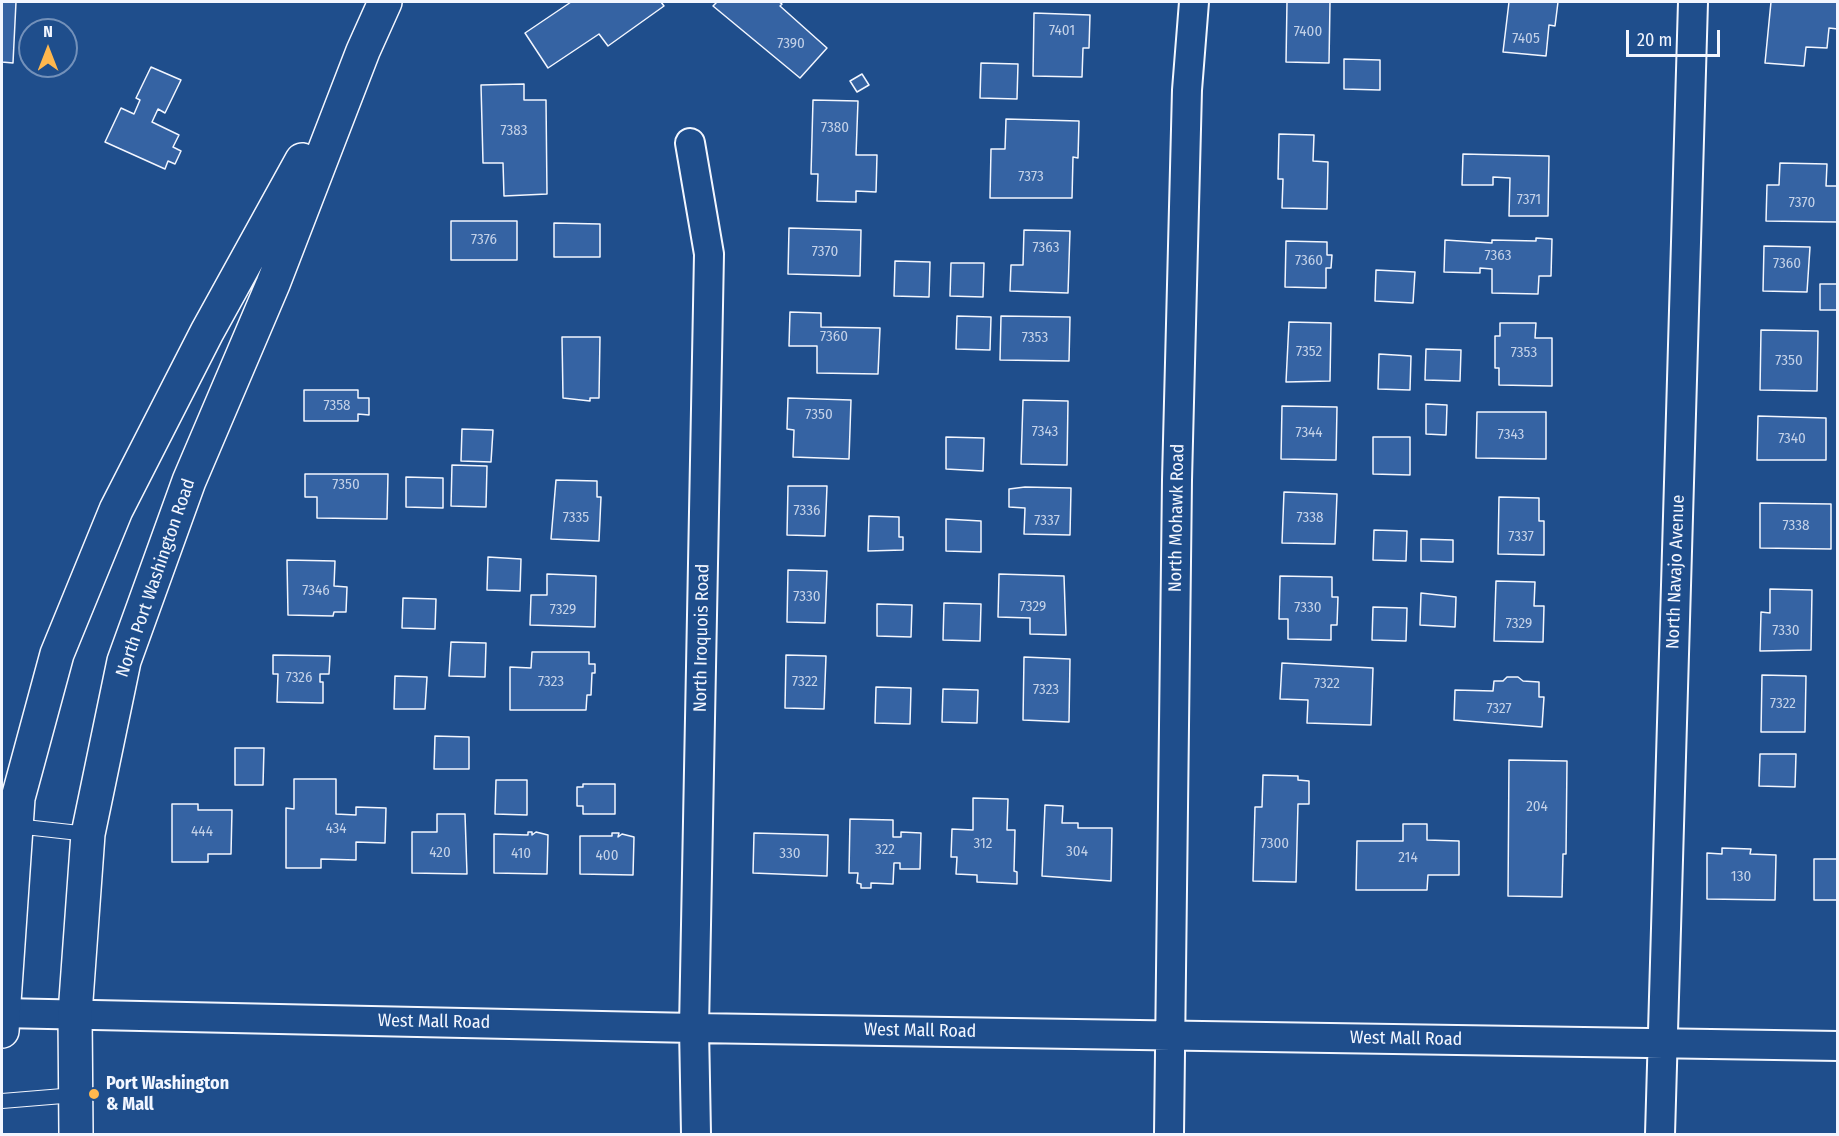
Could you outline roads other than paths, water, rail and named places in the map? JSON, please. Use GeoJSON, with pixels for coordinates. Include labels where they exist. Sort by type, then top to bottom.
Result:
{"type":"FeatureCollection","features":[{"type":"Feature","properties":{"kind":"main road","name":"North Port Washington Road"},"geometry":{"type":"LineString","coordinates":[[76,1134],[75,1014],[88,834],[124,661],[189,481],[273,284],[363,51],[385,2]]}},
{"type":"Feature","properties":{"kind":"main road","name":"North Port Washington Road"},"geometry":{"type":"LineString","coordinates":[[2,1031],[9,825],[57,654],[116,510],[207,333],[363,51]]}},
{"type":"Feature","properties":{"kind":"street","name":"North Mohawk Road"},"geometry":{"type":"LineString","coordinates":[[1169,1134],[1178,469],[1187,90],[1194,2]]}},
{"type":"Feature","properties":{"kind":"street","name":"North Navajo Avenue"},"geometry":{"type":"LineString","coordinates":[[1660,1134],[1693,5]]}},
{"type":"Feature","properties":{"kind":"street","name":"North Iroquois Road"},"geometry":{"type":"LineString","coordinates":[[690,143],[709,254],[694,1028],[696,1134]]}},
{"type":"Feature","properties":{"kind":"street","name":"West Mall Road"},"geometry":{"type":"LineString","coordinates":[[2,1013],[694,1028],[1838,1046]]}},
{"type":"Feature","properties":{"kind":"lane"},"geometry":{"type":"LineString","coordinates":[[9,825],[88,834]]}},
{"type":"Feature","properties":{"kind":"lane"},"geometry":{"type":"LineString","coordinates":[[2,1101],[75,1095]]}},
{"type":"Feature","properties":{"kind":"place","name":"Port Washington & Mall"},"geometry":{"type":"Point","coordinates":[94,1094]}}]}
